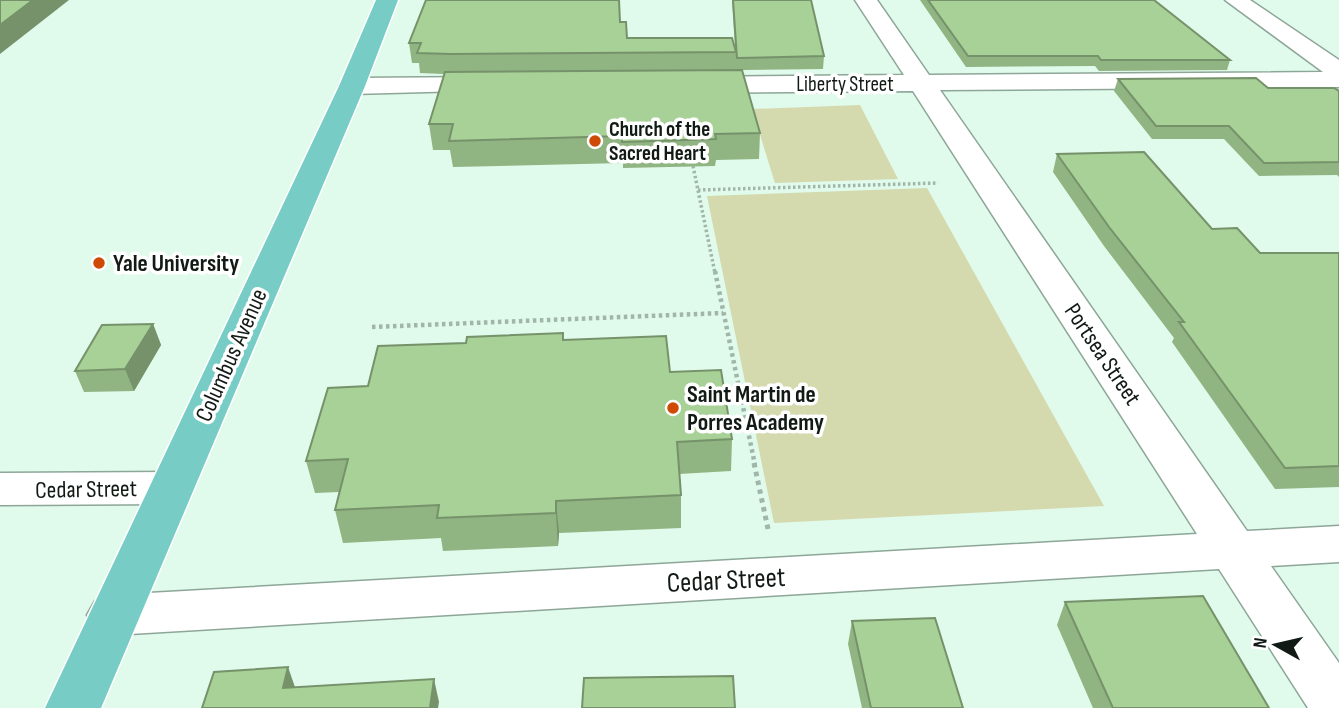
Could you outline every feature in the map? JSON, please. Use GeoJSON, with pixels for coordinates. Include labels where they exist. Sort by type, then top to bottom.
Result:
{"type":"FeatureCollection","features":[{"type":"Feature","properties":{"kind":"main road","name":"Columbus Avenue"},"geometry":{"type":"LineString","coordinates":[[73,708],[352,86],[387,0]]}},
{"type":"Feature","properties":{"kind":"street","name":"Portsea Street"},"geometry":{"type":"LineString","coordinates":[[866,0],[1339,708]]}},
{"type":"Feature","properties":{"kind":"street"},"geometry":{"type":"LineString","coordinates":[[1236,0],[1339,71]]}},
{"type":"Feature","properties":{"kind":"street","name":"Liberty Street"},"geometry":{"type":"LineString","coordinates":[[666,85],[1339,79]]}},
{"type":"Feature","properties":{"kind":"street"},"geometry":{"type":"LineString","coordinates":[[352,86],[514,85]]}},
{"type":"Feature","properties":{"kind":"street","name":"Cedar Street"},"geometry":{"type":"LineString","coordinates":[[0,489],[172,488]]}},
{"type":"Feature","properties":{"kind":"street","name":"Cedar Street"},"geometry":{"type":"LineString","coordinates":[[113,615],[1339,544]]}},
{"type":"Feature","properties":{"kind":"path"},"geometry":{"type":"LineString","coordinates":[[693,166],[770,539]]}},
{"type":"Feature","properties":{"kind":"path"},"geometry":{"type":"LineString","coordinates":[[698,190],[949,183]]}},
{"type":"Feature","properties":{"kind":"path"},"geometry":{"type":"LineString","coordinates":[[372,327],[723,313]]}},
{"type":"Feature","properties":{"kind":"green space"},"geometry":{"type":"Polygon","coordinates":[[[860,105],[898,179],[775,183],[752,109],[860,105]]]}},
{"type":"Feature","properties":{"kind":"green space"},"geometry":{"type":"Polygon","coordinates":[[[927,188],[1104,506],[774,523],[707,196],[927,188]]]}},
{"type":"Feature","properties":{"kind":"building"},"geometry":{"type":"Polygon","coordinates":[[[0,0],[33,0],[0,25],[0,0]]]}},
{"type":"Feature","properties":{"kind":"building"},"geometry":{"type":"Polygon","coordinates":[[[426,0],[619,0],[620,22],[626,22],[627,38],[732,38],[736,52],[417,53],[421,43],[409,43],[426,0]]]}},
{"type":"Feature","properties":{"kind":"building"},"geometry":{"type":"Polygon","coordinates":[[[733,0],[811,0],[824,56],[737,58],[733,0]]]}},
{"type":"Feature","properties":{"kind":"building"},"geometry":{"type":"Polygon","coordinates":[[[928,0],[1154,0],[1230,60],[968,56],[928,0]]]}},
{"type":"Feature","properties":{"kind":"building"},"geometry":{"type":"Polygon","coordinates":[[[742,70],[760,133],[715,134],[716,139],[622,142],[622,136],[449,141],[453,124],[429,124],[445,72],[742,70]]]}},
{"type":"Feature","properties":{"kind":"building"},"geometry":{"type":"Polygon","coordinates":[[[1256,78],[1268,88],[1334,88],[1339,91],[1339,162],[1264,163],[1229,126],[1156,126],[1118,79],[1256,78]]]}},
{"type":"Feature","properties":{"kind":"building"},"geometry":{"type":"Polygon","coordinates":[[[1144,152],[1212,229],[1237,228],[1260,253],[1339,253],[1339,466],[1285,468],[1179,322],[1184,322],[1109,227],[1057,154],[1144,152]]]}},
{"type":"Feature","properties":{"kind":"building"},"geometry":{"type":"Polygon","coordinates":[[[153,324],[125,369],[75,371],[102,325],[153,324]]]}},
{"type":"Feature","properties":{"kind":"building"},"geometry":{"type":"Polygon","coordinates":[[[563,333],[563,340],[666,336],[670,372],[721,370],[732,439],[677,442],[681,495],[556,501],[556,513],[437,518],[439,505],[335,510],[348,459],[306,461],[328,388],[368,386],[378,346],[466,343],[467,337],[563,333]]]}},
{"type":"Feature","properties":{"kind":"building"},"geometry":{"type":"Polygon","coordinates":[[[1203,596],[1269,708],[1113,708],[1065,602],[1203,596]]]}},
{"type":"Feature","properties":{"kind":"building"},"geometry":{"type":"Polygon","coordinates":[[[935,618],[963,708],[871,708],[852,621],[935,618]]]}},
{"type":"Feature","properties":{"kind":"building"},"geometry":{"type":"Polygon","coordinates":[[[288,667],[283,688],[434,679],[430,708],[202,708],[214,672],[288,667]]]}},
{"type":"Feature","properties":{"kind":"building"},"geometry":{"type":"Polygon","coordinates":[[[733,676],[735,708],[582,708],[584,678],[733,676]]]}},
{"type":"Feature","properties":{"kind":"place","name":"Church of the Sacred Heart"},"geometry":{"type":"Point","coordinates":[595,141]}},
{"type":"Feature","properties":{"kind":"place","name":"Yale University"},"geometry":{"type":"Point","coordinates":[99,263]}},
{"type":"Feature","properties":{"kind":"place","name":"Saint Martin de Porres Academy"},"geometry":{"type":"Point","coordinates":[673,408]}}]}
